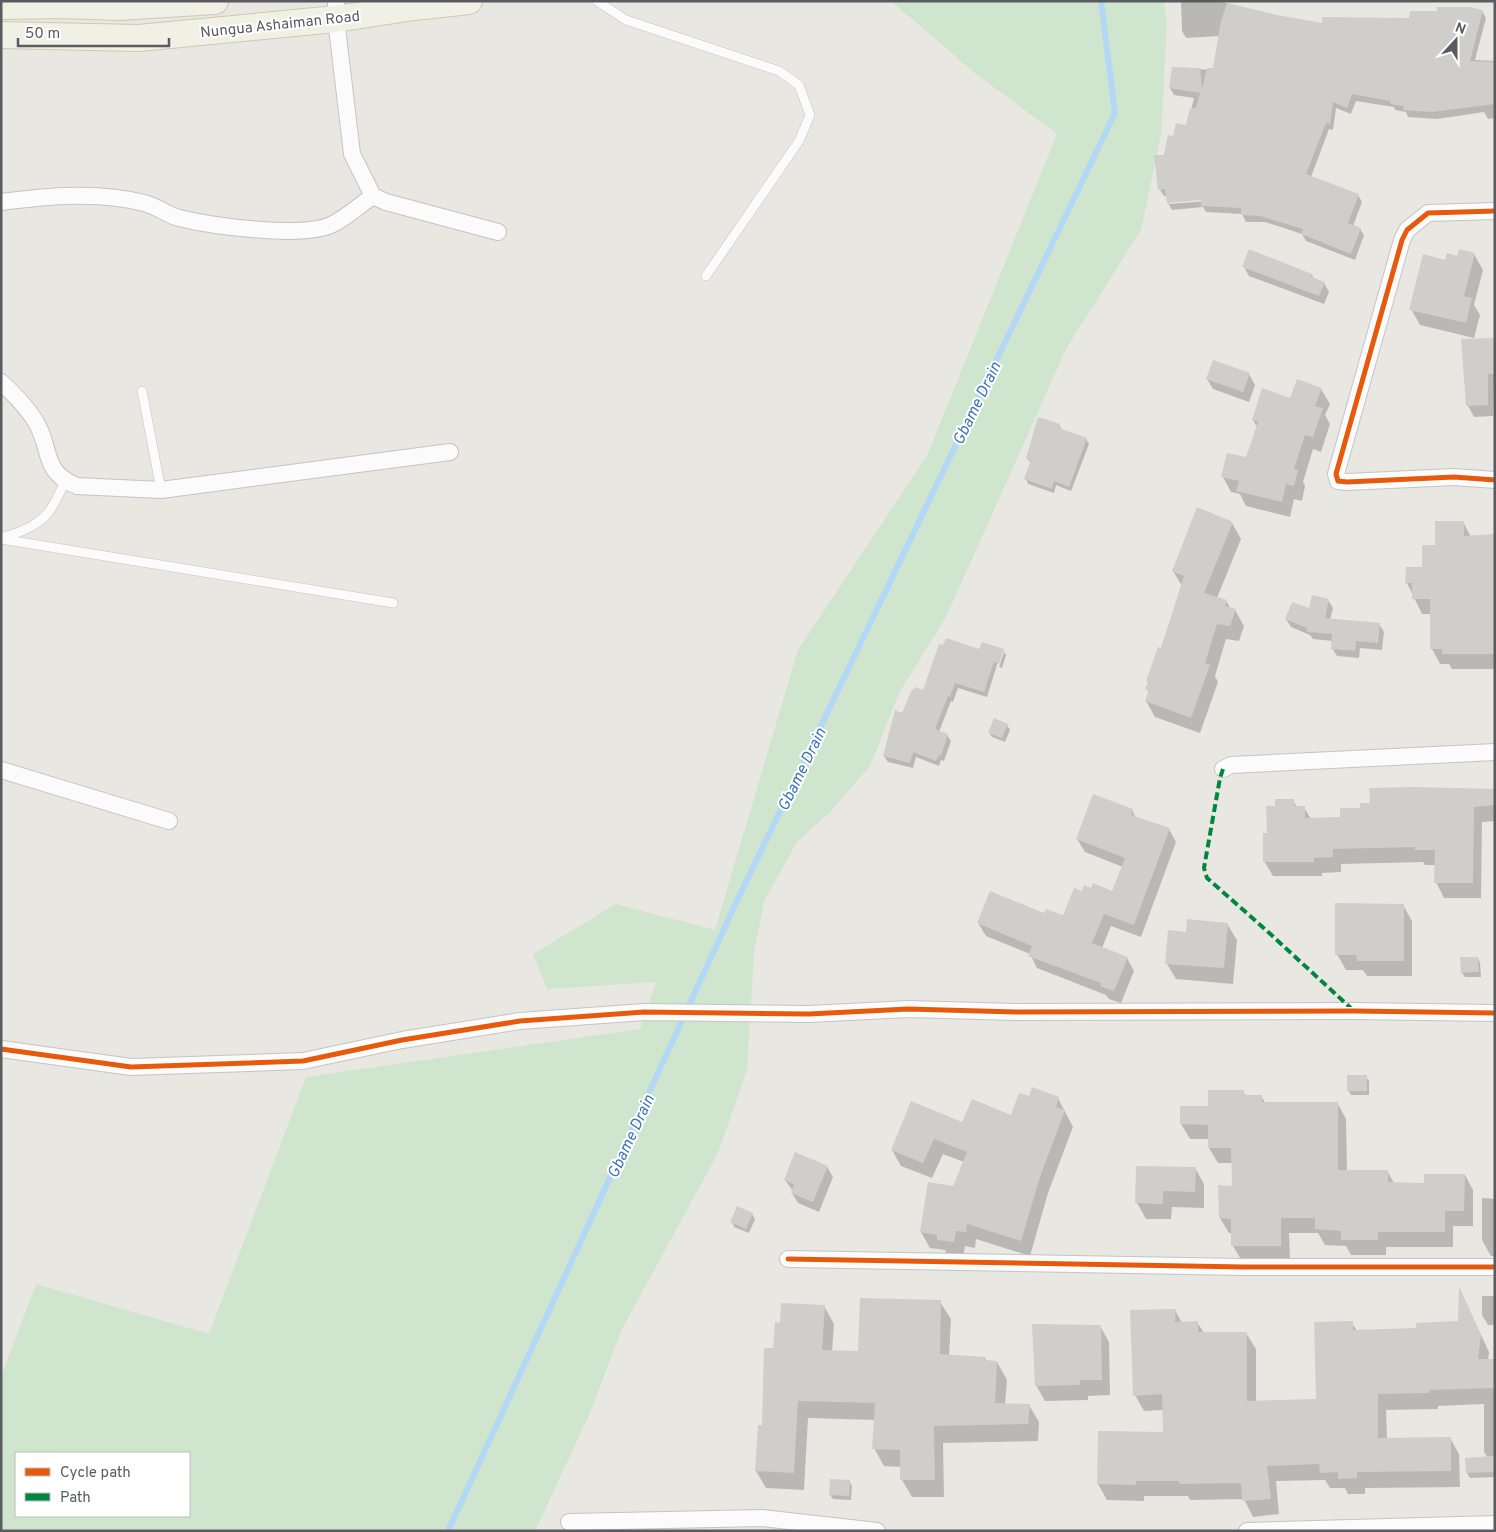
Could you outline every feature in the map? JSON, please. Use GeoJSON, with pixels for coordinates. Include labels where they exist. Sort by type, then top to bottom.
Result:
{"type":"FeatureCollection","features":[{"type":"Feature","properties":{"kind":"main road","name":"Nungua Ashaiman Road"},"geometry":{"type":"LineString","coordinates":[[1,6],[63,3],[119,7],[215,1]]}},
{"type":"Feature","properties":{"kind":"main road","name":"Nungua Ashaiman Road"},"geometry":{"type":"LineString","coordinates":[[1,35],[139,38],[336,10],[414,7],[469,1]]}},
{"type":"Feature","properties":{"kind":"street"},"geometry":{"type":"LineString","coordinates":[[336,10],[352,154],[373,196],[386,202],[498,232]]}},
{"type":"Feature","properties":{"kind":"street"},"geometry":{"type":"LineString","coordinates":[[1,202],[45,196],[107,197],[145,204],[178,218],[264,230],[306,231],[332,225],[373,196]]}},
{"type":"Feature","properties":{"kind":"street"},"geometry":{"type":"LineString","coordinates":[[1495,211],[1428,213],[1407,230],[1402,240],[1336,474],[1338,480],[1347,482],[1454,477],[1495,480]]}},
{"type":"Feature","properties":{"kind":"street"},"geometry":{"type":"LineString","coordinates":[[1,382],[24,405],[38,424],[53,470],[66,481],[77,486],[161,490],[450,452]]}},
{"type":"Feature","properties":{"kind":"street"},"geometry":{"type":"LineString","coordinates":[[1223,769],[1231,765],[1495,752]]}},
{"type":"Feature","properties":{"kind":"street"},"geometry":{"type":"LineString","coordinates":[[1,770],[169,821]]}},
{"type":"Feature","properties":{"kind":"street"},"geometry":{"type":"LineString","coordinates":[[1,1049],[131,1067],[303,1061],[402,1040],[520,1021],[644,1012],[809,1014],[908,1009],[1016,1012],[1354,1011],[1495,1013]]}},
{"type":"Feature","properties":{"kind":"street"},"geometry":{"type":"LineString","coordinates":[[788,1259],[1244,1267],[1495,1267]]}},
{"type":"Feature","properties":{"kind":"street"},"geometry":{"type":"LineString","coordinates":[[569,1522],[762,1518],[877,1531]]}},
{"type":"Feature","properties":{"kind":"street"},"geometry":{"type":"LineString","coordinates":[[1248,1531],[1495,1524]]}},
{"type":"Feature","properties":{"kind":"lane"},"geometry":{"type":"LineString","coordinates":[[597,1],[626,20],[779,71],[799,85],[810,115],[799,141],[706,276]]}},
{"type":"Feature","properties":{"kind":"lane"},"geometry":{"type":"LineString","coordinates":[[142,391],[161,490]]}},
{"type":"Feature","properties":{"kind":"lane"},"geometry":{"type":"LineString","coordinates":[[1,539],[33,526],[48,513],[66,481]]}},
{"type":"Feature","properties":{"kind":"lane"},"geometry":{"type":"LineString","coordinates":[[1,539],[393,603]]}},
{"type":"Feature","properties":{"kind":"green space"},"geometry":{"type":"Polygon","coordinates":[[[891,1],[1164,1],[1167,24],[1161,134],[1141,230],[1067,347],[946,617],[899,693],[870,766],[830,812],[797,842],[764,901],[754,954],[747,1070],[718,1153],[621,1331],[590,1413],[535,1531],[1,1531],[1,1377],[36,1284],[209,1334],[306,1077],[640,1029],[656,982],[547,989],[533,954],[616,904],[715,930],[798,650],[927,456],[1057,134],[976,74],[891,1]]]}},
{"type":"Feature","properties":{"kind":"building"},"geometry":{"type":"Polygon","coordinates":[[[1227,3],[1322,23],[1322,17],[1409,18],[1410,11],[1437,11],[1437,7],[1469,7],[1483,10],[1470,61],[1495,62],[1495,104],[1432,112],[1403,110],[1404,106],[1390,104],[1390,101],[1352,94],[1347,108],[1333,102],[1330,124],[1326,123],[1306,174],[1359,194],[1348,223],[1361,228],[1351,254],[1301,234],[1303,229],[1260,216],[1241,215],[1241,208],[1201,206],[1201,200],[1167,203],[1165,189],[1158,190],[1154,155],[1164,155],[1168,135],[1173,136],[1176,123],[1186,125],[1190,108],[1196,108],[1200,93],[1169,88],[1172,67],[1200,68],[1202,89],[1207,68],[1213,68],[1221,21],[1227,3]]]}},
{"type":"Feature","properties":{"kind":"building"},"geometry":{"type":"Polygon","coordinates":[[[1249,249],[1312,274],[1311,277],[1325,282],[1319,296],[1242,267],[1249,249]]]}},
{"type":"Feature","properties":{"kind":"building"},"geometry":{"type":"Polygon","coordinates":[[[1459,249],[1475,253],[1464,296],[1472,298],[1466,323],[1409,310],[1423,254],[1445,260],[1447,253],[1457,256],[1459,249]]]}},
{"type":"Feature","properties":{"kind":"building"},"geometry":{"type":"Polygon","coordinates":[[[1495,338],[1495,374],[1488,374],[1488,405],[1466,406],[1461,339],[1495,338]]]}},
{"type":"Feature","properties":{"kind":"building"},"geometry":{"type":"Polygon","coordinates":[[[1213,360],[1250,373],[1243,392],[1206,379],[1213,360]]]}},
{"type":"Feature","properties":{"kind":"building"},"geometry":{"type":"Polygon","coordinates":[[[1297,379],[1322,388],[1315,406],[1323,408],[1313,437],[1305,435],[1294,469],[1298,470],[1294,486],[1286,484],[1282,502],[1236,491],[1239,481],[1221,477],[1227,453],[1246,457],[1258,422],[1252,420],[1262,388],[1290,398],[1297,379]]]}},
{"type":"Feature","properties":{"kind":"building"},"geometry":{"type":"Polygon","coordinates":[[[1038,417],[1060,424],[1059,428],[1087,438],[1069,487],[1054,481],[1052,489],[1024,479],[1031,460],[1026,458],[1038,417]]]}},
{"type":"Feature","properties":{"kind":"building"},"geometry":{"type":"Polygon","coordinates":[[[1197,507],[1233,522],[1204,593],[1227,600],[1225,606],[1236,609],[1230,626],[1217,624],[1205,663],[1210,665],[1191,718],[1145,701],[1149,690],[1145,689],[1158,647],[1161,648],[1184,576],[1172,571],[1197,507]]]}},
{"type":"Feature","properties":{"kind":"building"},"geometry":{"type":"Polygon","coordinates":[[[1435,521],[1464,521],[1464,536],[1495,534],[1495,654],[1442,654],[1442,649],[1430,649],[1430,599],[1412,599],[1412,583],[1405,583],[1406,567],[1422,567],[1422,545],[1435,545],[1435,521]]]}},
{"type":"Feature","properties":{"kind":"building"},"geometry":{"type":"Polygon","coordinates":[[[1312,595],[1329,599],[1325,618],[1380,623],[1378,643],[1356,641],[1355,651],[1331,649],[1332,634],[1307,632],[1307,628],[1285,619],[1292,602],[1309,608],[1312,595]]]}},
{"type":"Feature","properties":{"kind":"building"},"geometry":{"type":"Polygon","coordinates":[[[946,638],[979,649],[982,642],[1004,649],[999,664],[994,662],[984,692],[955,683],[935,729],[948,734],[941,756],[939,755],[936,761],[913,752],[910,763],[883,756],[895,710],[902,713],[912,689],[914,690],[915,687],[923,690],[939,644],[943,645],[946,638]]]}},
{"type":"Feature","properties":{"kind":"building"},"geometry":{"type":"Polygon","coordinates":[[[994,718],[1008,724],[1002,738],[988,733],[994,718]]]}},
{"type":"Feature","properties":{"kind":"building"},"geometry":{"type":"Polygon","coordinates":[[[1369,788],[1495,789],[1495,805],[1474,807],[1473,883],[1434,883],[1435,850],[1415,850],[1415,847],[1333,849],[1333,857],[1314,858],[1314,862],[1263,862],[1263,833],[1267,833],[1266,806],[1275,806],[1275,799],[1294,799],[1294,806],[1305,806],[1305,818],[1340,817],[1340,808],[1360,808],[1360,803],[1370,803],[1369,788]]]}},
{"type":"Feature","properties":{"kind":"building"},"geometry":{"type":"Polygon","coordinates":[[[1093,794],[1133,809],[1131,815],[1170,828],[1134,925],[1104,914],[1092,943],[1128,957],[1114,991],[1100,986],[1101,983],[1028,956],[1032,946],[977,923],[990,891],[1044,913],[1046,909],[1063,915],[1074,888],[1082,891],[1084,885],[1091,888],[1093,883],[1112,891],[1125,858],[1076,839],[1093,794]]]}},
{"type":"Feature","properties":{"kind":"building"},"geometry":{"type":"Polygon","coordinates":[[[1335,903],[1404,904],[1404,961],[1357,961],[1356,955],[1335,955],[1335,903]]]}},
{"type":"Feature","properties":{"kind":"building"},"geometry":{"type":"Polygon","coordinates":[[[1187,919],[1228,923],[1224,968],[1165,964],[1168,930],[1186,932],[1187,919]]]}},
{"type":"Feature","properties":{"kind":"building"},"geometry":{"type":"Polygon","coordinates":[[[1460,957],[1478,957],[1479,972],[1461,973],[1460,957]]]}},
{"type":"Feature","properties":{"kind":"building"},"geometry":{"type":"Polygon","coordinates":[[[1347,1075],[1367,1075],[1367,1091],[1347,1091],[1347,1075]]]}},
{"type":"Feature","properties":{"kind":"building"},"geometry":{"type":"Polygon","coordinates":[[[1032,1087],[1059,1097],[1056,1107],[1065,1110],[1040,1177],[1021,1241],[967,1224],[966,1232],[956,1231],[954,1242],[937,1240],[937,1235],[920,1232],[928,1182],[953,1186],[967,1152],[934,1139],[923,1163],[891,1150],[911,1101],[962,1122],[972,1099],[1011,1115],[1019,1093],[1029,1096],[1032,1087]]]}},
{"type":"Feature","properties":{"kind":"building"},"geometry":{"type":"Polygon","coordinates":[[[1208,1090],[1244,1090],[1244,1095],[1262,1095],[1262,1102],[1338,1102],[1338,1170],[1388,1170],[1388,1182],[1424,1183],[1424,1174],[1465,1174],[1464,1211],[1445,1211],[1445,1232],[1378,1232],[1378,1240],[1341,1240],[1341,1231],[1315,1229],[1315,1218],[1281,1218],[1281,1246],[1231,1246],[1231,1219],[1219,1218],[1218,1185],[1232,1186],[1231,1148],[1208,1148],[1208,1125],[1180,1124],[1180,1106],[1208,1106],[1208,1090]]]}},
{"type":"Feature","properties":{"kind":"building"},"geometry":{"type":"Polygon","coordinates":[[[795,1152],[828,1166],[813,1202],[791,1193],[794,1184],[784,1180],[795,1152]]]}},
{"type":"Feature","properties":{"kind":"building"},"geometry":{"type":"Polygon","coordinates":[[[1136,1166],[1196,1167],[1195,1192],[1163,1191],[1163,1204],[1135,1203],[1136,1166]]]}},
{"type":"Feature","properties":{"kind":"building"},"geometry":{"type":"Polygon","coordinates":[[[737,1206],[753,1213],[746,1229],[730,1222],[737,1206]]]}},
{"type":"Feature","properties":{"kind":"building"},"geometry":{"type":"Polygon","coordinates":[[[1459,1286],[1481,1335],[1478,1359],[1495,1359],[1495,1388],[1429,1390],[1429,1393],[1378,1394],[1378,1438],[1451,1437],[1451,1471],[1357,1472],[1357,1478],[1338,1479],[1338,1472],[1320,1473],[1319,1464],[1267,1466],[1271,1499],[1242,1501],[1241,1483],[1179,1484],[1179,1481],[1136,1481],[1136,1485],[1097,1484],[1098,1431],[1163,1432],[1162,1394],[1133,1396],[1130,1310],[1176,1309],[1175,1322],[1198,1321],[1198,1332],[1247,1332],[1247,1401],[1316,1399],[1314,1322],[1353,1321],[1353,1330],[1416,1328],[1416,1323],[1458,1321],[1459,1286]]]}},
{"type":"Feature","properties":{"kind":"building"},"geometry":{"type":"Polygon","coordinates":[[[860,1298],[941,1300],[940,1354],[986,1357],[985,1360],[997,1361],[995,1403],[1030,1404],[1028,1424],[934,1426],[935,1480],[900,1480],[900,1450],[872,1449],[875,1403],[798,1401],[794,1473],[755,1471],[758,1425],[762,1425],[764,1348],[773,1348],[775,1322],[780,1323],[781,1303],[825,1305],[822,1350],[858,1351],[860,1298]]]}},
{"type":"Feature","properties":{"kind":"building"},"geometry":{"type":"Polygon","coordinates":[[[1032,1324],[1101,1325],[1102,1380],[1080,1380],[1080,1385],[1035,1386],[1032,1324]]]}},
{"type":"Feature","properties":{"kind":"building"},"geometry":{"type":"Polygon","coordinates":[[[1494,1456],[1494,1472],[1466,1473],[1465,1458],[1494,1456]]]}},
{"type":"Feature","properties":{"kind":"building"},"geometry":{"type":"Polygon","coordinates":[[[830,1479],[850,1480],[849,1496],[829,1495],[830,1479]]]}},
{"type":"Feature","properties":{"kind":"waterway","name":"Gbame Drain"},"geometry":{"type":"LineString","coordinates":[[448,1531],[735,905],[1115,113],[1101,1]]}},
{"type":"Feature","properties":{"kind":"marked path"},"geometry":{"type":"LineString","coordinates":[[1223,769],[1204,868],[1207,878],[1354,1011]]}},
{"type":"Feature","properties":{"kind":"cycle path"},"geometry":{"type":"LineString","coordinates":[[1495,211],[1428,213],[1407,230],[1402,240],[1336,474],[1338,481],[1347,482],[1454,477],[1495,480]]}},
{"type":"Feature","properties":{"kind":"cycle path"},"geometry":{"type":"LineString","coordinates":[[1,1049],[131,1067],[303,1061],[402,1040],[520,1021],[644,1012],[809,1014],[908,1009],[1016,1012],[1354,1011],[1495,1013]]}},
{"type":"Feature","properties":{"kind":"cycle path"},"geometry":{"type":"LineString","coordinates":[[788,1259],[1244,1267],[1495,1267]]}}]}
